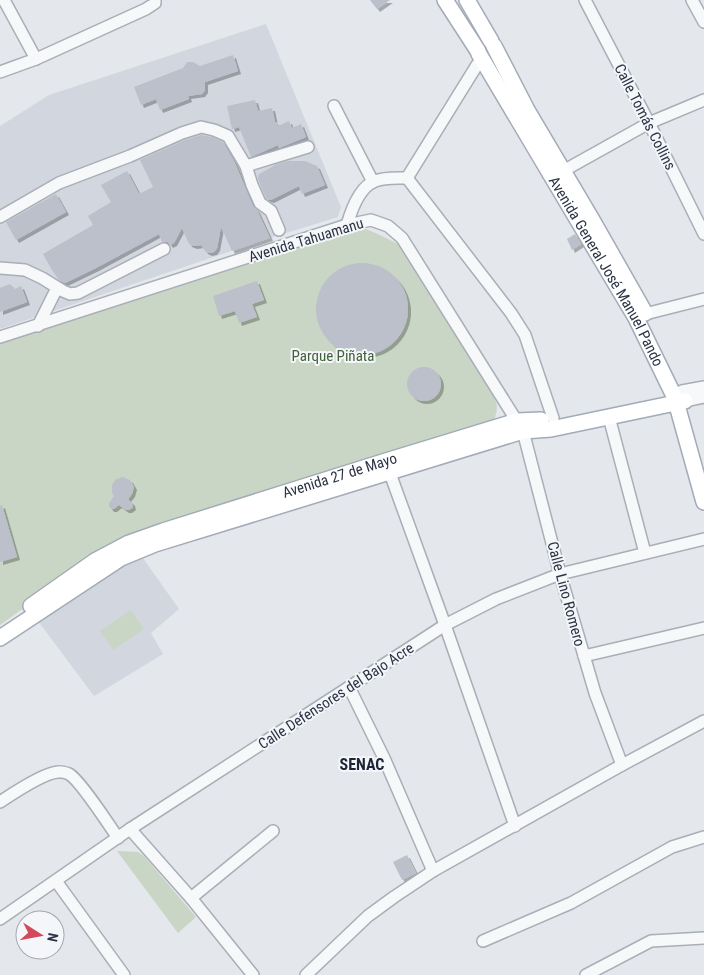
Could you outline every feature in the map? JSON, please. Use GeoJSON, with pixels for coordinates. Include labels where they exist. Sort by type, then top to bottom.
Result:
{"type":"FeatureCollection","features":[{"type":"Feature","properties":{"kind":"main road","name":"Avenida General José Manuel Pando"},"geometry":{"type":"LineString","coordinates":[[445,0],[480,55],[636,318],[679,397],[704,502]]}},
{"type":"Feature","properties":{"kind":"main road","name":"Avenida General José Manuel Pando"},"geometry":{"type":"LineString","coordinates":[[467,0],[493,44],[527,110],[645,314],[679,397],[704,468]]}},
{"type":"Feature","properties":{"kind":"main road"},"geometry":{"type":"LineString","coordinates":[[480,55],[484,57],[490,56],[494,52],[493,44]]}},
{"type":"Feature","properties":{"kind":"main road","name":"Avenida 27 de Mayo"},"geometry":{"type":"LineString","coordinates":[[520,426],[551,429],[609,417],[679,397]]}},
{"type":"Feature","properties":{"kind":"main road","name":"Avenida 27 de Mayo"},"geometry":{"type":"LineString","coordinates":[[0,628],[95,561],[129,543],[163,531],[520,426],[553,418],[679,397]]}},
{"type":"Feature","properties":{"kind":"main road","name":"Avenida 27 de Mayo"},"geometry":{"type":"LineString","coordinates":[[0,638],[121,558],[155,544],[388,466]]}},
{"type":"Feature","properties":{"kind":"street"},"geometry":{"type":"LineString","coordinates":[[4,0],[36,59]]}},
{"type":"Feature","properties":{"kind":"street"},"geometry":{"type":"LineString","coordinates":[[0,72],[36,59],[146,9],[155,3],[155,0]]}},
{"type":"Feature","properties":{"kind":"street","name":"Calle Tomás Collins"},"geometry":{"type":"LineString","coordinates":[[584,0],[649,123],[704,234]]}},
{"type":"Feature","properties":{"kind":"street"},"geometry":{"type":"LineString","coordinates":[[692,0],[704,22]]}},
{"type":"Feature","properties":{"kind":"street"},"geometry":{"type":"LineString","coordinates":[[407,178],[477,65],[480,55]]}},
{"type":"Feature","properties":{"kind":"street"},"geometry":{"type":"LineString","coordinates":[[563,171],[649,123],[704,100]]}},
{"type":"Feature","properties":{"kind":"street"},"geometry":{"type":"LineString","coordinates":[[334,106],[373,182]]}},
{"type":"Feature","properties":{"kind":"street"},"geometry":{"type":"LineString","coordinates":[[0,217],[59,183],[130,156],[182,133],[200,128],[214,130],[228,136],[246,166],[260,203],[271,211],[279,230]]}},
{"type":"Feature","properties":{"kind":"street"},"geometry":{"type":"LineString","coordinates":[[246,166],[308,147]]}},
{"type":"Feature","properties":{"kind":"street"},"geometry":{"type":"LineString","coordinates":[[347,225],[351,210],[366,188],[373,182],[387,178],[407,178]]}},
{"type":"Feature","properties":{"kind":"street"},"geometry":{"type":"LineString","coordinates":[[407,178],[526,335],[553,418]]}},
{"type":"Feature","properties":{"kind":"street","name":"Avenida Tahuamanu"},"geometry":{"type":"LineString","coordinates":[[0,338],[347,225],[371,220],[388,226],[402,238],[520,426]]}},
{"type":"Feature","properties":{"kind":"street"},"geometry":{"type":"LineString","coordinates":[[0,268],[25,270],[70,294],[78,293],[164,248]]}},
{"type":"Feature","properties":{"kind":"street"},"geometry":{"type":"LineString","coordinates":[[38,326],[57,288]]}},
{"type":"Feature","properties":{"kind":"street"},"geometry":{"type":"LineString","coordinates":[[645,314],[704,299]]}},
{"type":"Feature","properties":{"kind":"street","name":"Avenida 27 de Mayo"},"geometry":{"type":"LineString","coordinates":[[679,397],[704,387]]}},
{"type":"Feature","properties":{"kind":"street","name":"Avenida 27 de Mayo"},"geometry":{"type":"LineString","coordinates":[[679,397],[704,397]]}},
{"type":"Feature","properties":{"kind":"street"},"geometry":{"type":"LineString","coordinates":[[609,417],[645,552]]}},
{"type":"Feature","properties":{"kind":"street","name":"Calle Lino Romero"},"geometry":{"type":"LineString","coordinates":[[520,426],[595,694],[622,765]]}},
{"type":"Feature","properties":{"kind":"street"},"geometry":{"type":"LineString","coordinates":[[388,466],[515,826]]}},
{"type":"Feature","properties":{"kind":"street","name":"Calle Defensores del Bajo Acre"},"geometry":{"type":"LineString","coordinates":[[0,919],[130,829],[445,624],[496,599],[560,574],[704,539]]}},
{"type":"Feature","properties":{"kind":"street"},"geometry":{"type":"LineString","coordinates":[[584,656],[704,628]]}},
{"type":"Feature","properties":{"kind":"street"},"geometry":{"type":"LineString","coordinates":[[350,687],[384,758],[433,871]]}},
{"type":"Feature","properties":{"kind":"street"},"geometry":{"type":"LineString","coordinates":[[306,975],[368,916],[433,871],[622,765],[704,722]]}},
{"type":"Feature","properties":{"kind":"street"},"geometry":{"type":"LineString","coordinates":[[0,802],[48,774],[58,771],[70,774],[81,786],[118,838]]}},
{"type":"Feature","properties":{"kind":"street"},"geometry":{"type":"LineString","coordinates":[[130,829],[253,975]]}},
{"type":"Feature","properties":{"kind":"street"},"geometry":{"type":"LineString","coordinates":[[190,898],[274,831]]}},
{"type":"Feature","properties":{"kind":"street"},"geometry":{"type":"LineString","coordinates":[[483,941],[571,903],[672,848],[704,836]]}},
{"type":"Feature","properties":{"kind":"street"},"geometry":{"type":"LineString","coordinates":[[56,881],[124,975]]}},
{"type":"Feature","properties":{"kind":"street"},"geometry":{"type":"LineString","coordinates":[[586,975],[651,941],[704,938]]}},
{"type":"Feature","properties":{"kind":"shaded area"},"geometry":{"type":"Polygon","coordinates":[[[266,24],[341,207],[338,217],[0,329],[0,126],[49,95],[266,24]]]}},
{"type":"Feature","properties":{"kind":"shaded area"},"geometry":{"type":"Polygon","coordinates":[[[140,554],[179,609],[151,633],[163,654],[94,696],[35,617],[140,554]]]}},
{"type":"Feature","properties":{"kind":"green space","name":"Parque Piñata"},"geometry":{"type":"Polygon","coordinates":[[[356,228],[366,229],[402,246],[445,313],[494,396],[497,411],[491,426],[94,558],[0,625],[0,343],[356,228]]]}},
{"type":"Feature","properties":{"kind":"green space"},"geometry":{"type":"Polygon","coordinates":[[[131,610],[144,629],[113,650],[100,631],[131,610]]]}},
{"type":"Feature","properties":{"kind":"green space"},"geometry":{"type":"Polygon","coordinates":[[[117,851],[138,852],[144,856],[196,917],[178,933],[117,851]]]}},
{"type":"Feature","properties":{"kind":"building"},"geometry":{"type":"Polygon","coordinates":[[[370,0],[390,0],[377,9],[370,0]]]}},
{"type":"Feature","properties":{"kind":"building"},"geometry":{"type":"Polygon","coordinates":[[[233,55],[238,71],[205,82],[205,90],[202,94],[188,96],[189,99],[160,110],[156,99],[141,105],[134,87],[183,68],[187,62],[193,62],[200,66],[233,55]]]}},
{"type":"Feature","properties":{"kind":"building"},"geometry":{"type":"Polygon","coordinates":[[[255,100],[258,111],[272,108],[275,122],[277,122],[278,126],[289,121],[292,128],[301,124],[306,137],[279,148],[278,145],[251,157],[239,127],[232,129],[227,106],[255,100]]]}},
{"type":"Feature","properties":{"kind":"building"},"geometry":{"type":"Polygon","coordinates":[[[201,135],[223,142],[234,161],[253,206],[257,210],[270,238],[232,251],[221,227],[217,248],[214,252],[209,253],[201,245],[194,246],[189,244],[182,228],[174,243],[170,245],[168,242],[162,242],[159,234],[65,283],[59,280],[43,254],[93,225],[88,216],[111,202],[101,185],[127,171],[139,194],[153,187],[140,160],[201,135]]]}},
{"type":"Feature","properties":{"kind":"building"},"geometry":{"type":"Polygon","coordinates":[[[288,161],[305,161],[317,166],[325,185],[302,194],[299,186],[271,200],[266,198],[259,182],[259,174],[277,164],[288,161]]]}},
{"type":"Feature","properties":{"kind":"building"},"geometry":{"type":"Polygon","coordinates":[[[56,194],[66,212],[16,240],[6,222],[56,194]]]}},
{"type":"Feature","properties":{"kind":"building"},"geometry":{"type":"Polygon","coordinates":[[[575,234],[581,244],[572,250],[567,239],[575,234]]]}},
{"type":"Feature","properties":{"kind":"building"},"geometry":{"type":"Polygon","coordinates":[[[362,263],[371,264],[388,271],[400,283],[407,300],[407,318],[400,335],[388,347],[371,354],[362,355],[353,354],[336,347],[324,335],[317,318],[316,309],[317,300],[324,283],[336,271],[353,264],[362,263]]]}},
{"type":"Feature","properties":{"kind":"building"},"geometry":{"type":"Polygon","coordinates":[[[257,281],[264,300],[252,304],[257,317],[239,323],[235,311],[219,316],[213,296],[257,281]]]}},
{"type":"Feature","properties":{"kind":"building"},"geometry":{"type":"Polygon","coordinates":[[[10,284],[15,289],[21,286],[27,302],[0,312],[0,288],[10,284]]]}},
{"type":"Feature","properties":{"kind":"building"},"geometry":{"type":"Polygon","coordinates":[[[424,367],[431,368],[436,372],[440,377],[440,391],[436,396],[431,400],[424,401],[417,400],[412,396],[408,391],[407,384],[408,377],[412,372],[417,368],[424,367]]]}},
{"type":"Feature","properties":{"kind":"building"},"geometry":{"type":"Polygon","coordinates":[[[123,477],[130,480],[134,487],[128,499],[133,507],[126,510],[119,505],[111,509],[109,503],[114,496],[112,485],[116,479],[123,477]]]}},
{"type":"Feature","properties":{"kind":"building"},"geometry":{"type":"Polygon","coordinates":[[[2,505],[17,557],[0,562],[0,506],[2,505]]]}},
{"type":"Feature","properties":{"kind":"building"},"geometry":{"type":"Polygon","coordinates":[[[407,855],[416,873],[402,880],[393,862],[407,855]]]}},
{"type":"Feature","properties":{"kind":"district","name":"SENAC"},"geometry":{"type":"Point","coordinates":[362,764]}}]}
